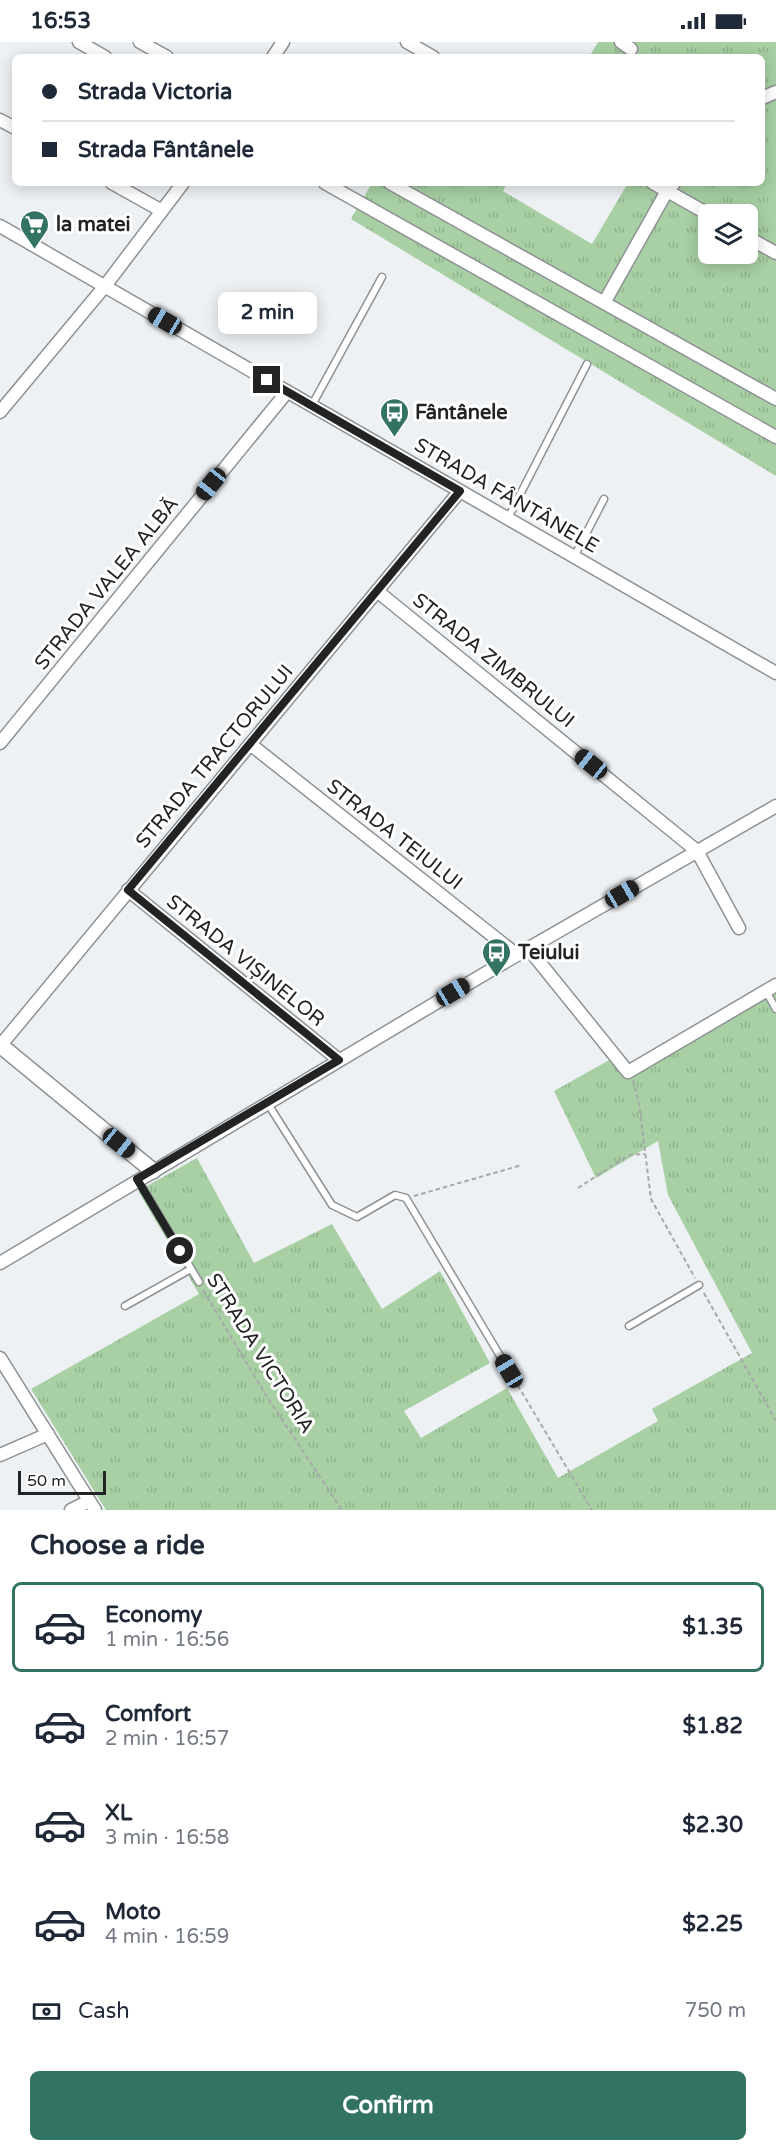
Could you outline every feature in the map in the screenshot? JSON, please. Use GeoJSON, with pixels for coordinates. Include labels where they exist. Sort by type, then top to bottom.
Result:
{"type":"FeatureCollection","features":[{"type":"Feature","properties":{"kind":"street"},"geometry":{"type":"LineString","coordinates":[[79,42],[100,54]]}},
{"type":"Feature","properties":{"kind":"street"},"geometry":{"type":"LineString","coordinates":[[141,42],[162,54]]}},
{"type":"Feature","properties":{"kind":"street"},"geometry":{"type":"LineString","coordinates":[[407,42],[428,54]]}},
{"type":"Feature","properties":{"kind":"street"},"geometry":{"type":"LineString","coordinates":[[117,186],[162,211]]}},
{"type":"Feature","properties":{"kind":"street"},"geometry":{"type":"LineString","coordinates":[[0,412],[105,286],[181,186]]}},
{"type":"Feature","properties":{"kind":"street"},"geometry":{"type":"LineString","coordinates":[[331,186],[776,437]]}},
{"type":"Feature","properties":{"kind":"street"},"geometry":{"type":"LineString","coordinates":[[395,186],[776,399]]}},
{"type":"Feature","properties":{"kind":"street"},"geometry":{"type":"LineString","coordinates":[[604,303],[671,187],[698,207]]}},
{"type":"Feature","properties":{"kind":"street","name":"STRADA FÂNTÂNELE"},"geometry":{"type":"LineString","coordinates":[[0,226],[776,673]]}},
{"type":"Feature","properties":{"kind":"street"},"geometry":{"type":"LineString","coordinates":[[758,243],[776,253]]}},
{"type":"Feature","properties":{"kind":"street","name":"STRADA VALEA ALBĂ"},"geometry":{"type":"LineString","coordinates":[[0,743],[287,392]]}},
{"type":"Feature","properties":{"kind":"street","name":"STRADA TRACTORULUI"},"geometry":{"type":"LineString","coordinates":[[0,1046],[460,491]]}},
{"type":"Feature","properties":{"kind":"street","name":"STRADA ZIMBRULUI"},"geometry":{"type":"LineString","coordinates":[[377,591],[697,851]]}},
{"type":"Feature","properties":{"kind":"street","name":"STRADA TEIULUI"},"geometry":{"type":"LineString","coordinates":[[250,744],[517,955]]}},
{"type":"Feature","properties":{"kind":"street"},"geometry":{"type":"LineString","coordinates":[[0,1263],[137,1179],[528,948],[776,806]]}},
{"type":"Feature","properties":{"kind":"street"},"geometry":{"type":"LineString","coordinates":[[697,851],[739,928]]}},
{"type":"Feature","properties":{"kind":"street","name":"STRADA VIȘINELOR"},"geometry":{"type":"LineString","coordinates":[[128,890],[339,1060]]}},
{"type":"Feature","properties":{"kind":"street"},"geometry":{"type":"LineString","coordinates":[[528,948],[628,1072],[771,988]]}},
{"type":"Feature","properties":{"kind":"street"},"geometry":{"type":"LineString","coordinates":[[0,1046],[153,1171]]}},
{"type":"Feature","properties":{"kind":"street"},"geometry":{"type":"LineString","coordinates":[[0,1358],[6,1379],[48,1434],[92,1505],[71,1510]]}},
{"type":"Feature","properties":{"kind":"street"},"geometry":{"type":"LineString","coordinates":[[0,1455],[48,1434]]}},
{"type":"Feature","properties":{"kind":"lane"},"geometry":{"type":"LineString","coordinates":[[312,406],[382,277]]}},
{"type":"Feature","properties":{"kind":"lane"},"geometry":{"type":"LineString","coordinates":[[507,518],[587,364]]}},
{"type":"Feature","properties":{"kind":"lane"},"geometry":{"type":"LineString","coordinates":[[574,557],[604,499]]}},
{"type":"Feature","properties":{"kind":"lane"},"geometry":{"type":"LineString","coordinates":[[771,988],[776,1009]]}},
{"type":"Feature","properties":{"kind":"lane"},"geometry":{"type":"LineString","coordinates":[[267,1103],[332,1205],[357,1217],[395,1195],[406,1198],[509,1371]]}},
{"type":"Feature","properties":{"kind":"lane","name":"STRADA VICTORIA"},"geometry":{"type":"LineString","coordinates":[[137,1179],[199,1282]]}},
{"type":"Feature","properties":{"kind":"lane"},"geometry":{"type":"LineString","coordinates":[[125,1306],[191,1269]]}},
{"type":"Feature","properties":{"kind":"lane"},"geometry":{"type":"LineString","coordinates":[[629,1326],[699,1285]]}},
{"type":"Feature","properties":{"kind":"path"},"geometry":{"type":"LineString","coordinates":[[628,1072],[634,1082],[639,1103],[651,1200],[776,1421]]}},
{"type":"Feature","properties":{"kind":"path"},"geometry":{"type":"LineString","coordinates":[[578,1188],[629,1155],[645,1154]]}},
{"type":"Feature","properties":{"kind":"path"},"geometry":{"type":"LineString","coordinates":[[406,1198],[522,1165]]}},
{"type":"Feature","properties":{"kind":"path","name":"STRADA VICTORIA"},"geometry":{"type":"LineString","coordinates":[[199,1282],[267,1397],[342,1510]]}},
{"type":"Feature","properties":{"kind":"path"},"geometry":{"type":"LineString","coordinates":[[509,1371],[592,1510]]}},
{"type":"Feature","properties":{"kind":"green space"},"geometry":{"type":"Polygon","coordinates":[[[598,42],[776,42],[776,476],[351,219],[370,186],[506,186],[503,191],[592,244],[626,186],[765,186],[765,54],[591,54],[598,42]]]}},
{"type":"Feature","properties":{"kind":"green space"},"geometry":{"type":"Polygon","coordinates":[[[776,990],[776,1510],[106,1510],[31,1389],[199,1294],[138,1191],[197,1158],[254,1263],[332,1224],[382,1309],[440,1271],[490,1363],[404,1411],[421,1438],[507,1388],[558,1478],[658,1421],[652,1409],[752,1353],[668,1195],[658,1141],[596,1178],[554,1091],[611,1059],[625,1079],[776,990]]]}},
{"type":"Feature","properties":{"kind":"place","name":"la matei"},"geometry":{"type":"Point","coordinates":[35,250]}},
{"type":"Feature","properties":{"kind":"place","name":"Fântânele"},"geometry":{"type":"Point","coordinates":[394,438]}},
{"type":"Feature","properties":{"kind":"place","name":"Teiului"},"geometry":{"type":"Point","coordinates":[497,978]}},
{"type":"Feature","properties":{"kind":"route"},"geometry":{"type":"LineString","coordinates":[[180,1251],[137,1179],[339,1060],[128,890],[460,491],[267,380]]}}]}
